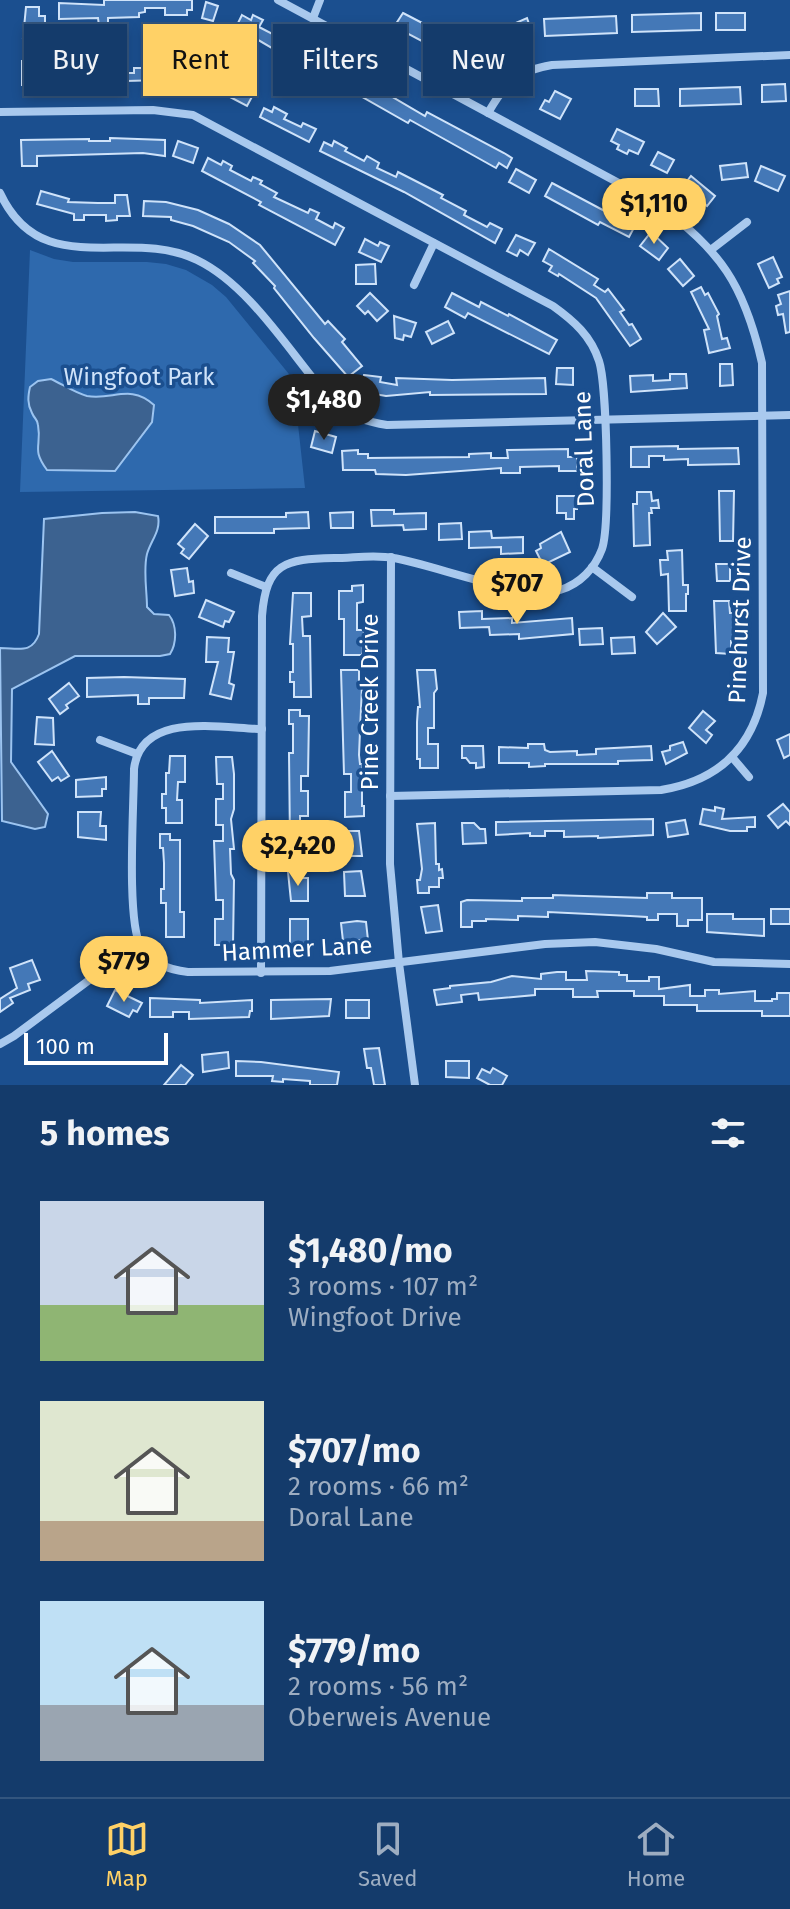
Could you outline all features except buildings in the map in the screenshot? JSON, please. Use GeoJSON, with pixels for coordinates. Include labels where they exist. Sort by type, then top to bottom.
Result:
{"type":"FeatureCollection","features":[{"type":"Feature","properties":{"kind":"street","name":"Pinehurst Drive"},"geometry":{"type":"LineString","coordinates":[[278,0],[656,203],[712,249],[740,292],[754,326],[762,363],[763,693],[752,728],[732,757],[701,780],[661,790],[390,796]]}},
{"type":"Feature","properties":{"kind":"street"},"geometry":{"type":"LineString","coordinates":[[313,18],[320,0]]}},
{"type":"Feature","properties":{"kind":"street"},"geometry":{"type":"LineString","coordinates":[[488,113],[502,88],[512,79],[535,68],[790,55]]}},
{"type":"Feature","properties":{"kind":"street","name":"Doral Lane"},"geometry":{"type":"LineString","coordinates":[[0,112],[153,110],[193,115],[553,306],[581,329],[600,363],[605,535],[592,567]]}},
{"type":"Feature","properties":{"kind":"street"},"geometry":{"type":"LineString","coordinates":[[0,193],[14,217],[24,227],[54,244],[81,249],[153,248],[176,252],[214,269],[245,296],[336,406],[352,416],[387,425],[790,415]]}},
{"type":"Feature","properties":{"kind":"street"},"geometry":{"type":"LineString","coordinates":[[712,249],[747,222]]}},
{"type":"Feature","properties":{"kind":"street"},"geometry":{"type":"LineString","coordinates":[[414,285],[434,243]]}},
{"type":"Feature","properties":{"kind":"street"},"geometry":{"type":"LineString","coordinates":[[261,973],[262,616],[266,587],[274,573],[294,560],[391,557],[541,593],[569,586],[592,567],[632,597]]}},
{"type":"Feature","properties":{"kind":"street","name":"Pine Creek Drive"},"geometry":{"type":"LineString","coordinates":[[391,557],[391,888],[415,1085]]}},
{"type":"Feature","properties":{"kind":"street"},"geometry":{"type":"LineString","coordinates":[[231,573],[266,587]]}},
{"type":"Feature","properties":{"kind":"street"},"geometry":{"type":"LineString","coordinates":[[0,1044],[139,943],[133,922],[134,769],[137,754],[150,737],[165,729],[262,729]]}},
{"type":"Feature","properties":{"kind":"street"},"geometry":{"type":"LineString","coordinates":[[100,740],[137,754]]}},
{"type":"Feature","properties":{"kind":"street"},"geometry":{"type":"LineString","coordinates":[[732,757],[749,777]]}},
{"type":"Feature","properties":{"kind":"street","name":"Hammer Lane"},"geometry":{"type":"LineString","coordinates":[[139,943],[150,957],[170,970],[261,973],[330,971],[545,944],[595,942],[656,949],[714,962],[790,964]]}},
{"type":"Feature","properties":{"kind":"green space","name":"Wingfoot Park"},"geometry":{"type":"Polygon","coordinates":[[[30,250],[73,262],[166,264],[186,270],[226,297],[293,379],[305,488],[20,492],[30,250]]]}},
{"type":"Feature","properties":{"kind":"shaded area"},"geometry":{"type":"Polygon","coordinates":[[[51,379],[87,396],[137,395],[154,405],[152,422],[115,471],[47,470],[39,457],[38,425],[30,410],[28,397],[30,387],[38,381],[51,379]]]}},
{"type":"Feature","properties":{"kind":"shaded area"},"geometry":{"type":"Polygon","coordinates":[[[135,512],[158,516],[157,531],[146,560],[147,607],[154,614],[169,615],[172,619],[175,634],[172,650],[170,654],[160,656],[75,656],[12,689],[11,762],[48,814],[45,827],[35,829],[2,821],[0,648],[29,647],[39,634],[44,519],[135,512]]]}}]}
